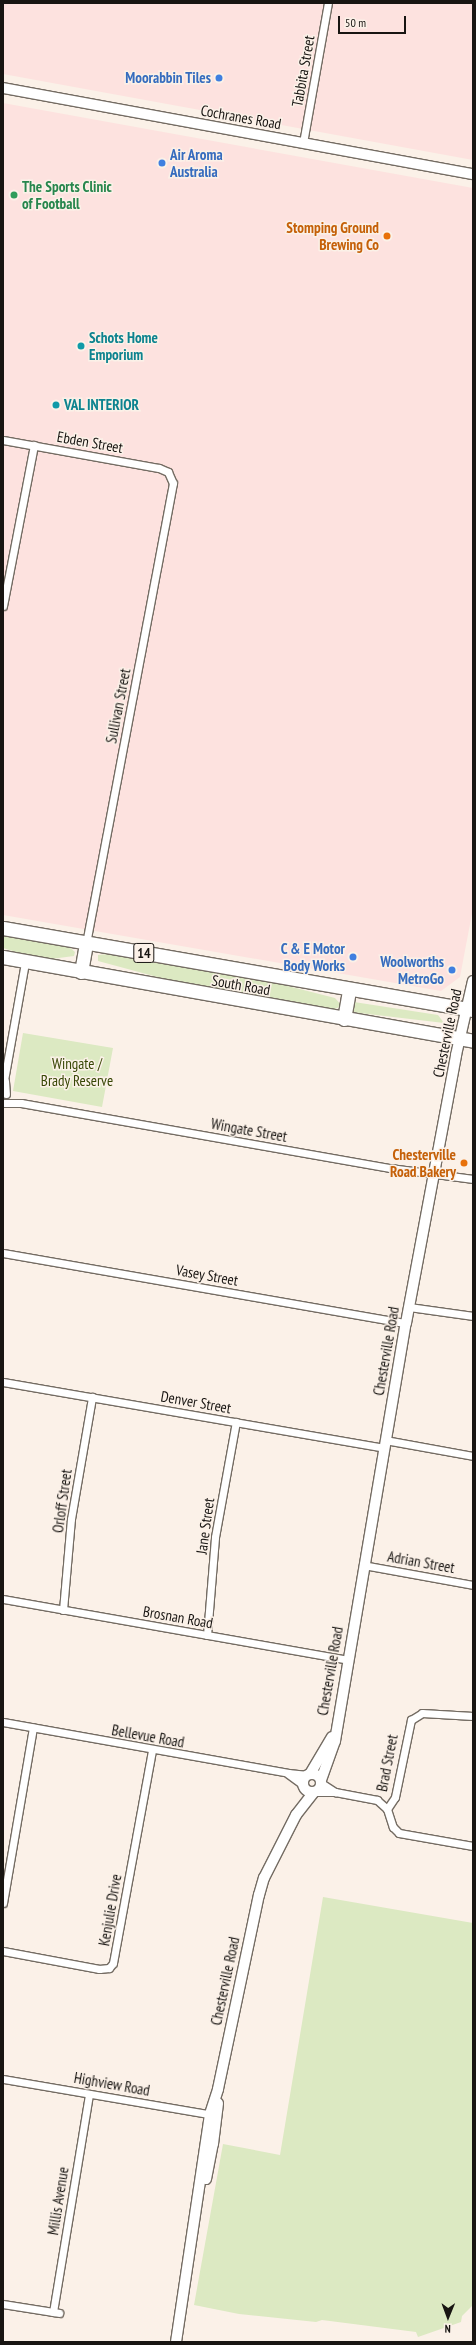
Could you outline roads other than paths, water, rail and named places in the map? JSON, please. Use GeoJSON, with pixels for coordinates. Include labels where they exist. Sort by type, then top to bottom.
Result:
{"type":"FeatureCollection","features":[{"type":"Feature","properties":{"kind":"highway","name":"South Road"},"geometry":{"type":"LineString","coordinates":[[3,928],[349,990],[470,1009]]}},
{"type":"Feature","properties":{"kind":"highway"},"geometry":{"type":"LineString","coordinates":[[81,972],[86,943]]}},
{"type":"Feature","properties":{"kind":"highway","name":"South Road"},"geometry":{"type":"LineString","coordinates":[[3,958],[473,1041]]}},
{"type":"Feature","properties":{"kind":"highway"},"geometry":{"type":"LineString","coordinates":[[344,1019],[349,990]]}},
{"type":"Feature","properties":{"kind":"street","name":"Tabbita Street"},"geometry":{"type":"LineString","coordinates":[[303,144],[328,3]]}},
{"type":"Feature","properties":{"kind":"street","name":"Cochranes Road"},"geometry":{"type":"LineString","coordinates":[[3,88],[473,174]]}},
{"type":"Feature","properties":{"kind":"street","name":"Ebden Street"},"geometry":{"type":"LineString","coordinates":[[3,440],[159,468],[171,475]]}},
{"type":"Feature","properties":{"kind":"street"},"geometry":{"type":"LineString","coordinates":[[3,606],[34,446]]}},
{"type":"Feature","properties":{"kind":"street","name":"Sullivan Street"},"geometry":{"type":"LineString","coordinates":[[86,943],[172,488],[171,475]]}},
{"type":"Feature","properties":{"kind":"street"},"geometry":{"type":"LineString","coordinates":[[4,1100],[4,1082],[25,962]]}},
{"type":"Feature","properties":{"kind":"street","name":"Chesterville Road"},"geometry":{"type":"LineString","coordinates":[[321,1781],[333,1749],[363,1565],[406,1323],[459,1039],[470,1009],[473,981]]}},
{"type":"Feature","properties":{"kind":"street","name":"Wingate Street"},"geometry":{"type":"LineString","coordinates":[[4,1100],[434,1174],[473,1179]]}},
{"type":"Feature","properties":{"kind":"street","name":"Vasey Street"},"geometry":{"type":"LineString","coordinates":[[3,1253],[406,1323]]}},
{"type":"Feature","properties":{"kind":"street"},"geometry":{"type":"LineString","coordinates":[[409,1307],[473,1316]]}},
{"type":"Feature","properties":{"kind":"street","name":"Denver Street"},"geometry":{"type":"LineString","coordinates":[[3,1382],[236,1422],[473,1456]]}},
{"type":"Feature","properties":{"kind":"street","name":"Orloff Street"},"geometry":{"type":"LineString","coordinates":[[63,1610],[72,1513],[92,1397]]}},
{"type":"Feature","properties":{"kind":"street","name":"Jane Street"},"geometry":{"type":"LineString","coordinates":[[207,1635],[215,1537],[236,1422]]}},
{"type":"Feature","properties":{"kind":"street","name":"Adrian Street"},"geometry":{"type":"LineString","coordinates":[[363,1565],[473,1585]]}},
{"type":"Feature","properties":{"kind":"street","name":"Brosnan Road"},"geometry":{"type":"LineString","coordinates":[[3,1599],[348,1660]]}},
{"type":"Feature","properties":{"kind":"street","name":"Brad Street"},"geometry":{"type":"LineString","coordinates":[[387,1809],[395,1797],[411,1720],[422,1713],[473,1716]]}},
{"type":"Feature","properties":{"kind":"street","name":"Bellevue Road"},"geometry":{"type":"LineString","coordinates":[[3,1722],[152,1750],[288,1773],[309,1774]]}},
{"type":"Feature","properties":{"kind":"street"},"geometry":{"type":"LineString","coordinates":[[3,1903],[33,1728]]}},
{"type":"Feature","properties":{"kind":"street","name":"Chesterville Road"},"geometry":{"type":"LineString","coordinates":[[309,1774],[336,1728]]}},
{"type":"Feature","properties":{"kind":"street","name":"Kenjulie Drive"},"geometry":{"type":"LineString","coordinates":[[3,1951],[99,1969],[109,1968],[113,1964],[152,1750]]}},
{"type":"Feature","properties":{"kind":"street","name":"Bellevue Road"},"geometry":{"type":"LineString","coordinates":[[288,1773],[303,1786]]}},
{"type":"Feature","properties":{"kind":"street"},"geometry":{"type":"LineString","coordinates":[[335,1792],[321,1781],[318,1776],[309,1774],[304,1779],[303,1786],[314,1792],[335,1792],[377,1800],[387,1809],[393,1827],[399,1833],[473,1846]]}},
{"type":"Feature","properties":{"kind":"street"},"geometry":{"type":"LineString","coordinates":[[314,1792],[321,1781]]}},
{"type":"Feature","properties":{"kind":"street","name":"Chesterville Road"},"geometry":{"type":"LineString","coordinates":[[176,2342],[199,2202],[210,2160],[218,2089],[260,1891],[296,1815],[303,1786]]}},
{"type":"Feature","properties":{"kind":"street","name":"Chesterville Road"},"geometry":{"type":"LineString","coordinates":[[296,1815],[314,1792]]}},
{"type":"Feature","properties":{"kind":"street","name":"Highview Road"},"geometry":{"type":"LineString","coordinates":[[3,2079],[214,2115]]}},
{"type":"Feature","properties":{"kind":"street","name":"Millis Avenue"},"geometry":{"type":"LineString","coordinates":[[3,2304],[56,2313],[88,2094]]}},
{"type":"Feature","properties":{"kind":"place","name":"Moorabbin Tiles"},"geometry":{"type":"Point","coordinates":[219,78]}},
{"type":"Feature","properties":{"kind":"place","name":"Air Aroma Australia"},"geometry":{"type":"Point","coordinates":[162,163]}},
{"type":"Feature","properties":{"kind":"place","name":"The Sports Clinic of Football"},"geometry":{"type":"Point","coordinates":[14,195]}},
{"type":"Feature","properties":{"kind":"place","name":"Stomping Ground Brewing Co"},"geometry":{"type":"Point","coordinates":[387,236]}},
{"type":"Feature","properties":{"kind":"place","name":"Schots Home Emporium"},"geometry":{"type":"Point","coordinates":[81,346]}},
{"type":"Feature","properties":{"kind":"place","name":"VAL INTERIOR"},"geometry":{"type":"Point","coordinates":[56,405]}},
{"type":"Feature","properties":{"kind":"place","name":"C & E Motor Body Works"},"geometry":{"type":"Point","coordinates":[353,957]}},
{"type":"Feature","properties":{"kind":"place","name":"Woolworths MetroGo"},"geometry":{"type":"Point","coordinates":[452,970]}},
{"type":"Feature","properties":{"kind":"place","name":"Chesterville Road Bakery"},"geometry":{"type":"Point","coordinates":[464,1163]}},
{"type":"Feature","properties":{"kind":"park label","name":"Wingate / Brady Reserve"},"geometry":{"type":"Point","coordinates":[77,1072]}}]}
